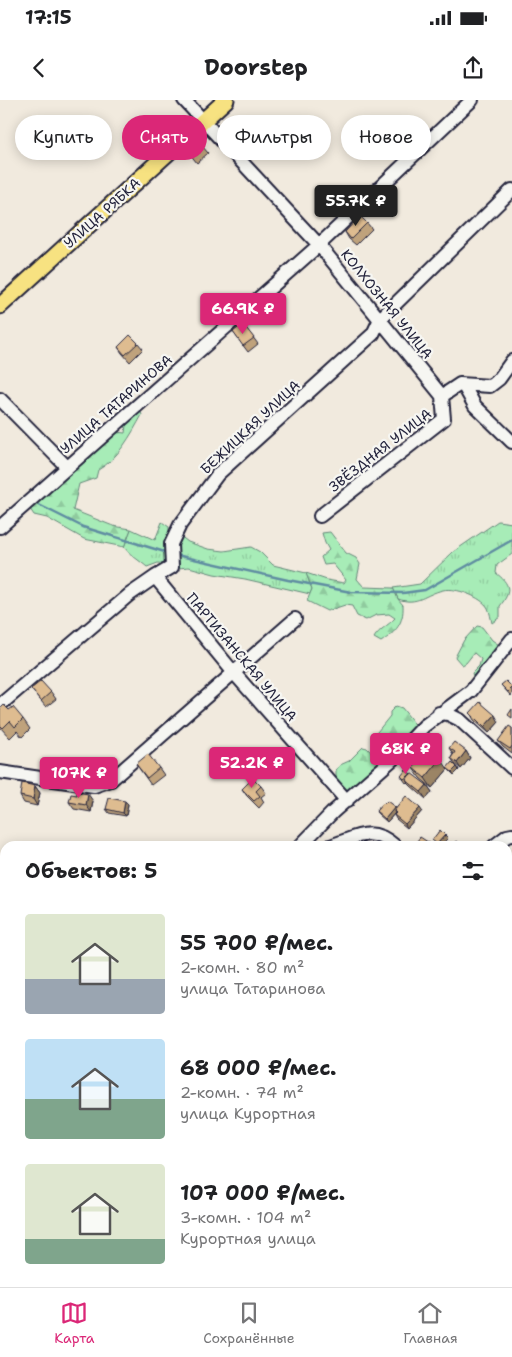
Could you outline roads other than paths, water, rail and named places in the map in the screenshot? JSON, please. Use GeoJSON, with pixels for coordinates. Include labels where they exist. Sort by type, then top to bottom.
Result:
{"type":"FeatureCollection","features":[{"type":"Feature","properties":{"kind":"main road","name":"УЛИЦА РЯБКА"},"geometry":{"type":"LineString","coordinates":[[207,117],[226,100]]}},
{"type":"Feature","properties":{"kind":"main road","name":"УЛИЦА РЯБКА"},"geometry":{"type":"LineString","coordinates":[[0,306],[160,160]]}},
{"type":"Feature","properties":{"kind":"street","name":"КОЛХОЗНАЯ УЛИЦА"},"geometry":{"type":"LineString","coordinates":[[184,100],[198,115]]}},
{"type":"Feature","properties":{"kind":"street","name":"УЛИЦА ТАТАРИНОВА"},"geometry":{"type":"LineString","coordinates":[[0,527],[319,245],[472,100]]}},
{"type":"Feature","properties":{"kind":"street","name":"КОЛХОЗНАЯ УЛИЦА"},"geometry":{"type":"LineString","coordinates":[[207,125],[319,245],[442,396]]}},
{"type":"Feature","properties":{"kind":"street","name":"БЕЖИЦКАЯ УЛИЦА"},"geometry":{"type":"LineString","coordinates":[[0,706],[130,595],[155,576],[172,567],[170,544],[180,524],[218,474],[373,334],[380,319],[512,190]]}},
{"type":"Feature","properties":{"kind":"street"},"geometry":{"type":"LineString","coordinates":[[460,384],[490,386],[499,379],[512,361]]}},
{"type":"Feature","properties":{"kind":"street"},"geometry":{"type":"LineString","coordinates":[[460,384],[466,388],[475,406],[512,442]]}},
{"type":"Feature","properties":{"kind":"street","name":"ЗВЁЗДНАЯ УЛИЦА"},"geometry":{"type":"LineString","coordinates":[[320,516],[444,419],[442,396],[460,384]]}},
{"type":"Feature","properties":{"kind":"street"},"geometry":{"type":"LineString","coordinates":[[0,399],[67,467]]}},
{"type":"Feature","properties":{"kind":"street","name":"ПАРТИЗАНСКАЯ УЛИЦА"},"geometry":{"type":"LineString","coordinates":[[155,576],[234,673],[347,801]]}},
{"type":"Feature","properties":{"kind":"street"},"geometry":{"type":"LineString","coordinates":[[0,772],[94,786],[111,780],[295,619]]}},
{"type":"Feature","properties":{"kind":"street"},"geometry":{"type":"LineString","coordinates":[[305,841],[393,759],[424,726],[471,691],[512,639]]}},
{"type":"Feature","properties":{"kind":"street"},"geometry":{"type":"LineString","coordinates":[[439,713],[448,714],[460,720],[510,765]]}},
{"type":"Feature","properties":{"kind":"street"},"geometry":{"type":"LineString","coordinates":[[345,841],[370,833],[381,836],[388,841]]}},
{"type":"Feature","properties":{"kind":"street"},"geometry":{"type":"LineString","coordinates":[[500,841],[512,835]]}},
{"type":"Feature","properties":{"kind":"waterway"},"geometry":{"type":"LineString","coordinates":[[39,505],[83,527],[168,553]]}},
{"type":"Feature","properties":{"kind":"waterway"},"geometry":{"type":"LineString","coordinates":[[176,555],[351,592],[403,593],[425,590],[512,540]]}}]}
